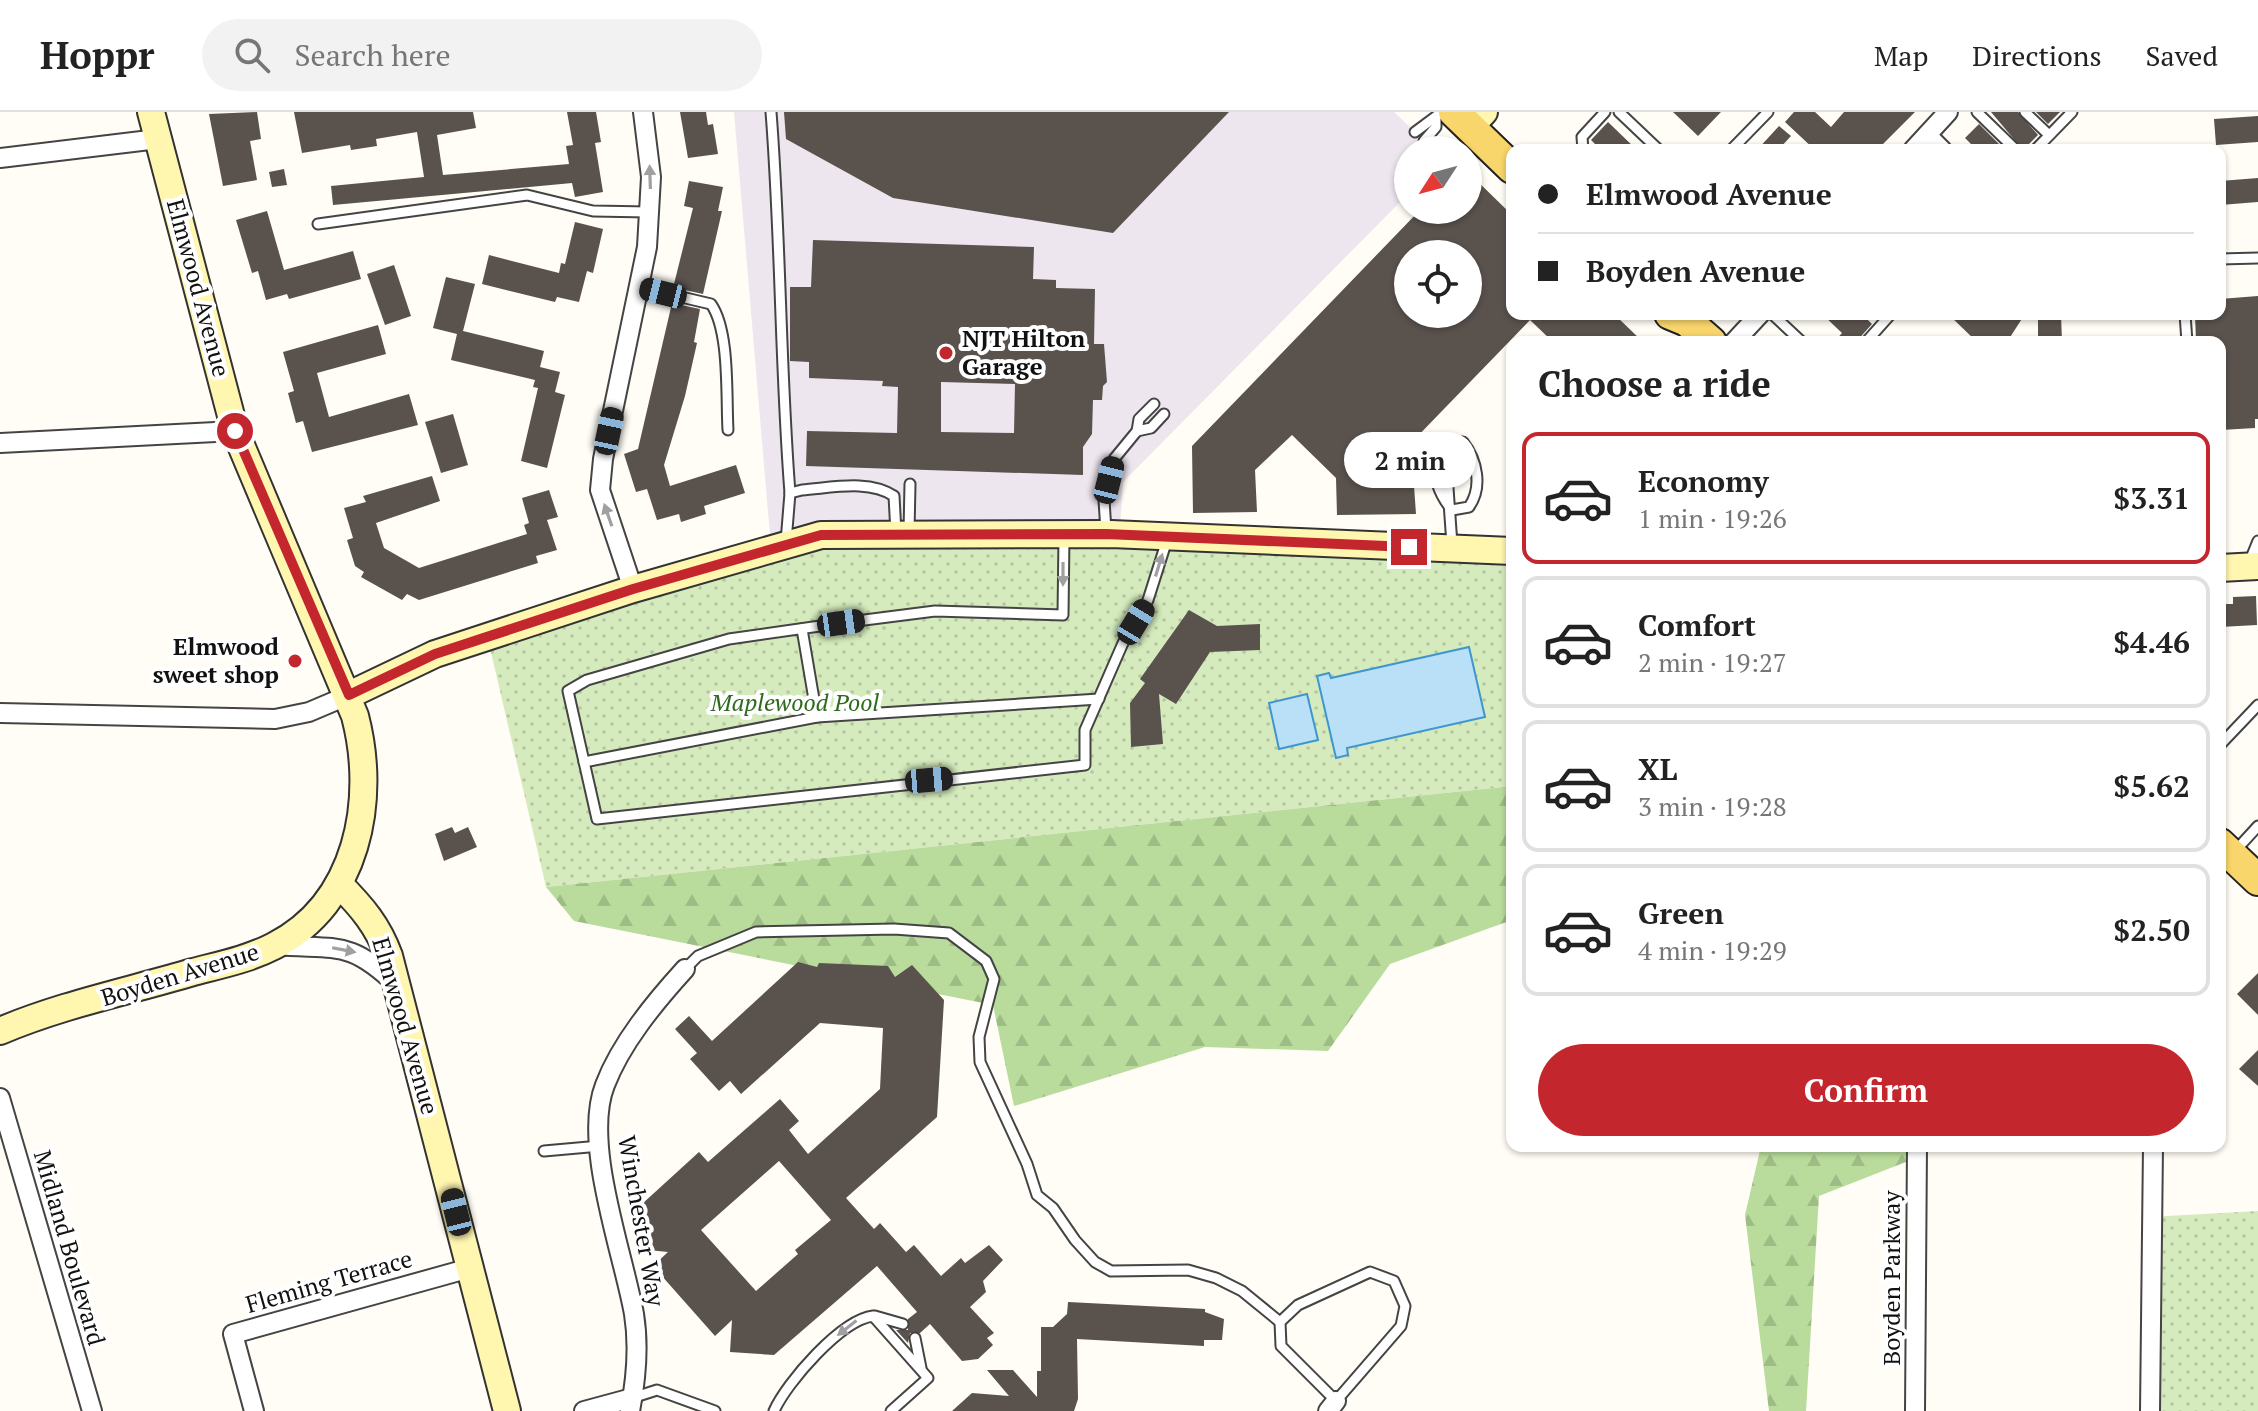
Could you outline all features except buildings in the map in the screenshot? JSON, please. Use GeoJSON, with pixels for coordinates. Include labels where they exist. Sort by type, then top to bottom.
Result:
{"type":"FeatureCollection","features":[{"type":"Feature","properties":{"kind":"main road"},"geometry":{"type":"LineString","coordinates":[[1457,116],[1506,162]]}},
{"type":"Feature","properties":{"kind":"main road"},"geometry":{"type":"LineString","coordinates":[[1668,320],[1682,336]]}},
{"type":"Feature","properties":{"kind":"main road"},"geometry":{"type":"LineString","coordinates":[[1685,320],[1704,336]]}},
{"type":"Feature","properties":{"kind":"main road"},"geometry":{"type":"LineString","coordinates":[[2226,849],[2258,880]]}},
{"type":"Feature","properties":{"kind":"street","name":"Elmwood Avenue"},"geometry":{"type":"LineString","coordinates":[[151,112],[235,431],[349,695],[361,738],[365,779],[362,822],[350,865],[339,884],[380,931],[399,988],[507,1411]]}},
{"type":"Feature","properties":{"kind":"street"},"geometry":{"type":"LineString","coordinates":[[633,589],[600,490],[603,459],[647,247],[651,177],[643,112]]}},
{"type":"Feature","properties":{"kind":"street"},"geometry":{"type":"LineString","coordinates":[[1919,144],[1948,112]]}},
{"type":"Feature","properties":{"kind":"street"},"geometry":{"type":"LineString","coordinates":[[1927,135],[1936,144]]}},
{"type":"Feature","properties":{"kind":"street"},"geometry":{"type":"LineString","coordinates":[[0,158],[158,139]]}},
{"type":"Feature","properties":{"kind":"street"},"geometry":{"type":"LineString","coordinates":[[1740,336],[1754,320]]}},
{"type":"Feature","properties":{"kind":"street"},"geometry":{"type":"LineString","coordinates":[[0,443],[235,431]]}},
{"type":"Feature","properties":{"kind":"street"},"geometry":{"type":"LineString","coordinates":[[0,713],[275,719],[309,712],[418,660],[633,589],[821,535],[1106,534],[1506,551]]}},
{"type":"Feature","properties":{"kind":"street"},"geometry":{"type":"LineString","coordinates":[[2226,568],[2253,566]]}},
{"type":"Feature","properties":{"kind":"street","name":"Boyden Avenue"},"geometry":{"type":"LineString","coordinates":[[0,1031],[276,945],[315,913],[339,884]]}},
{"type":"Feature","properties":{"kind":"street"},"geometry":{"type":"LineString","coordinates":[[276,945],[334,947],[358,953],[399,988]]}},
{"type":"Feature","properties":{"kind":"street","name":"Winchester Way"},"geometry":{"type":"LineString","coordinates":[[631,1404],[636,1365],[634,1316],[603,1175],[599,1123],[604,1086],[660,997],[685,969]]}},
{"type":"Feature","properties":{"kind":"street","name":"Midland Boulevard"},"geometry":{"type":"LineString","coordinates":[[0,1098],[92,1411]]}},
{"type":"Feature","properties":{"kind":"street","name":"Boyden Parkway"},"geometry":{"type":"LineString","coordinates":[[1915,1411],[1917,1152]]}},
{"type":"Feature","properties":{"kind":"street"},"geometry":{"type":"LineString","coordinates":[[2150,1411],[2153,1152]]}},
{"type":"Feature","properties":{"kind":"street","name":"Fleming Terrace"},"geometry":{"type":"LineString","coordinates":[[254,1411],[233,1334],[470,1268]]}},
{"type":"Feature","properties":{"kind":"street"},"geometry":{"type":"LineString","coordinates":[[584,1411],[631,1404]]}},
{"type":"Feature","properties":{"kind":"lane"},"geometry":{"type":"LineString","coordinates":[[771,112],[780,231],[782,389],[790,493],[786,504],[786,545]]}},
{"type":"Feature","properties":{"kind":"lane"},"geometry":{"type":"LineString","coordinates":[[1583,144],[1582,137],[1605,112]]}},
{"type":"Feature","properties":{"kind":"lane"},"geometry":{"type":"LineString","coordinates":[[1619,112],[1653,144]]}},
{"type":"Feature","properties":{"kind":"lane"},"geometry":{"type":"LineString","coordinates":[[1737,144],[1768,112]]}},
{"type":"Feature","properties":{"kind":"lane"},"geometry":{"type":"LineString","coordinates":[[1977,112],[2010,144]]}},
{"type":"Feature","properties":{"kind":"lane"},"geometry":{"type":"LineString","coordinates":[[2025,112],[2049,135]]}},
{"type":"Feature","properties":{"kind":"lane"},"geometry":{"type":"LineString","coordinates":[[2041,144],[2070,113]]}},
{"type":"Feature","properties":{"kind":"lane"},"geometry":{"type":"LineString","coordinates":[[1415,132],[1428,120],[1457,116]]}},
{"type":"Feature","properties":{"kind":"lane"},"geometry":{"type":"LineString","coordinates":[[1428,136],[1436,127],[1457,116]]}},
{"type":"Feature","properties":{"kind":"lane"},"geometry":{"type":"LineString","coordinates":[[318,224],[527,195],[593,211],[649,212]]}},
{"type":"Feature","properties":{"kind":"lane"},"geometry":{"type":"LineString","coordinates":[[2226,259],[2258,258]]}},
{"type":"Feature","properties":{"kind":"lane"},"geometry":{"type":"LineString","coordinates":[[639,287],[711,304],[716,311],[722,338],[728,430]]}},
{"type":"Feature","properties":{"kind":"lane"},"geometry":{"type":"LineString","coordinates":[[1778,320],[1796,336]]}},
{"type":"Feature","properties":{"kind":"lane"},"geometry":{"type":"LineString","coordinates":[[1871,336],[1886,320]]}},
{"type":"Feature","properties":{"kind":"lane"},"geometry":{"type":"LineString","coordinates":[[1106,534],[1104,500],[1114,459],[1137,431],[1139,419],[1154,404]]}},
{"type":"Feature","properties":{"kind":"lane"},"geometry":{"type":"LineString","coordinates":[[1137,431],[1151,428],[1164,414]]}},
{"type":"Feature","properties":{"kind":"lane"},"geometry":{"type":"LineString","coordinates":[[1452,510],[1469,507],[1474,500],[1477,476],[1473,454],[1463,442],[1445,445],[1433,455],[1433,471],[1444,501],[1452,510],[1452,548]]}},
{"type":"Feature","properties":{"kind":"lane"},"geometry":{"type":"LineString","coordinates":[[903,535],[910,484]]}},
{"type":"Feature","properties":{"kind":"lane"},"geometry":{"type":"LineString","coordinates":[[790,493],[875,486],[894,496],[903,535]]}},
{"type":"Feature","properties":{"kind":"lane"},"geometry":{"type":"LineString","coordinates":[[1064,534],[1063,615],[935,611],[729,639],[587,680],[568,691],[597,819],[898,783],[1085,765],[1085,730],[1123,643],[1148,600],[1168,537]]}},
{"type":"Feature","properties":{"kind":"lane"},"geometry":{"type":"LineString","coordinates":[[2253,566],[2258,541]]}},
{"type":"Feature","properties":{"kind":"lane"},"geometry":{"type":"LineString","coordinates":[[802,629],[817,717]]}},
{"type":"Feature","properties":{"kind":"lane"},"geometry":{"type":"LineString","coordinates":[[584,762],[817,717],[1099,699]]}},
{"type":"Feature","properties":{"kind":"lane"},"geometry":{"type":"LineString","coordinates":[[2226,739],[2258,705]]}},
{"type":"Feature","properties":{"kind":"lane"},"geometry":{"type":"LineString","coordinates":[[2226,849],[2258,826]]}},
{"type":"Feature","properties":{"kind":"lane"},"geometry":{"type":"LineString","coordinates":[[685,969],[698,956],[756,932],[894,929],[949,933],[986,961],[994,979],[979,1037],[980,1062],[1027,1164],[1037,1195],[1053,1208],[1095,1262],[1111,1271],[1188,1270],[1216,1278],[1242,1291],[1280,1322],[1281,1346],[1332,1406],[1401,1326],[1405,1306],[1394,1281],[1370,1272],[1298,1305],[1280,1322]]}},
{"type":"Feature","properties":{"kind":"lane"},"geometry":{"type":"LineString","coordinates":[[544,1151],[601,1146]]}},
{"type":"Feature","properties":{"kind":"lane"},"geometry":{"type":"LineString","coordinates":[[774,1411],[782,1393],[854,1321],[873,1316],[903,1324]]}},
{"type":"Feature","properties":{"kind":"lane"},"geometry":{"type":"LineString","coordinates":[[873,1316],[928,1378],[891,1411]]}},
{"type":"Feature","properties":{"kind":"lane"},"geometry":{"type":"LineString","coordinates":[[915,1338],[922,1371]]}},
{"type":"Feature","properties":{"kind":"lane"},"geometry":{"type":"LineString","coordinates":[[631,1404],[657,1390],[715,1411]]}},
{"type":"Feature","properties":{"kind":"shaded area","name":"NJT Hilton Garage"},"geometry":{"type":"Polygon","coordinates":[[[734,112],[1394,112],[1419,136],[1394,136],[1394,208],[1123,482],[1119,542],[771,547],[734,112]]]}},
{"type":"Feature","properties":{"kind":"green space","name":"Maplewood Pool"},"geometry":{"type":"Polygon","coordinates":[[[1119,542],[1506,553],[1506,787],[546,887],[486,631],[771,547],[1119,542]]]}},
{"type":"Feature","properties":{"kind":"green space"},"geometry":{"type":"Polygon","coordinates":[[[1506,787],[1506,922],[1390,964],[1328,1051],[1205,1047],[1014,1106],[993,1005],[574,921],[546,887],[1506,787]]]}},
{"type":"Feature","properties":{"kind":"green space"},"geometry":{"type":"Polygon","coordinates":[[[1760,1152],[1916,1152],[1916,1158],[1819,1196],[1806,1411],[1769,1411],[1745,1215],[1760,1152]]]}},
{"type":"Feature","properties":{"kind":"green space"},"geometry":{"type":"Polygon","coordinates":[[[2258,1211],[2258,1411],[2150,1411],[2149,1217],[2258,1211]]]}},
{"type":"Feature","properties":{"kind":"water"},"geometry":{"type":"Polygon","coordinates":[[[1469,647],[1485,717],[1347,748],[1348,755],[1336,758],[1317,676],[1329,673],[1331,678],[1469,647]]]}},
{"type":"Feature","properties":{"kind":"water"},"geometry":{"type":"Polygon","coordinates":[[[1307,694],[1318,740],[1279,749],[1269,703],[1307,694]]]}},
{"type":"Feature","properties":{"kind":"place","name":"NJT Hilton Garage"},"geometry":{"type":"Point","coordinates":[946,353]}},
{"type":"Feature","properties":{"kind":"place","name":"Elmwood sweet shop"},"geometry":{"type":"Point","coordinates":[295,661]}},
{"type":"Feature","properties":{"kind":"route"},"geometry":{"type":"LineString","coordinates":[[235,431],[349,695],[435,654],[633,589],[821,535],[1106,534],[1409,547]]}}]}
